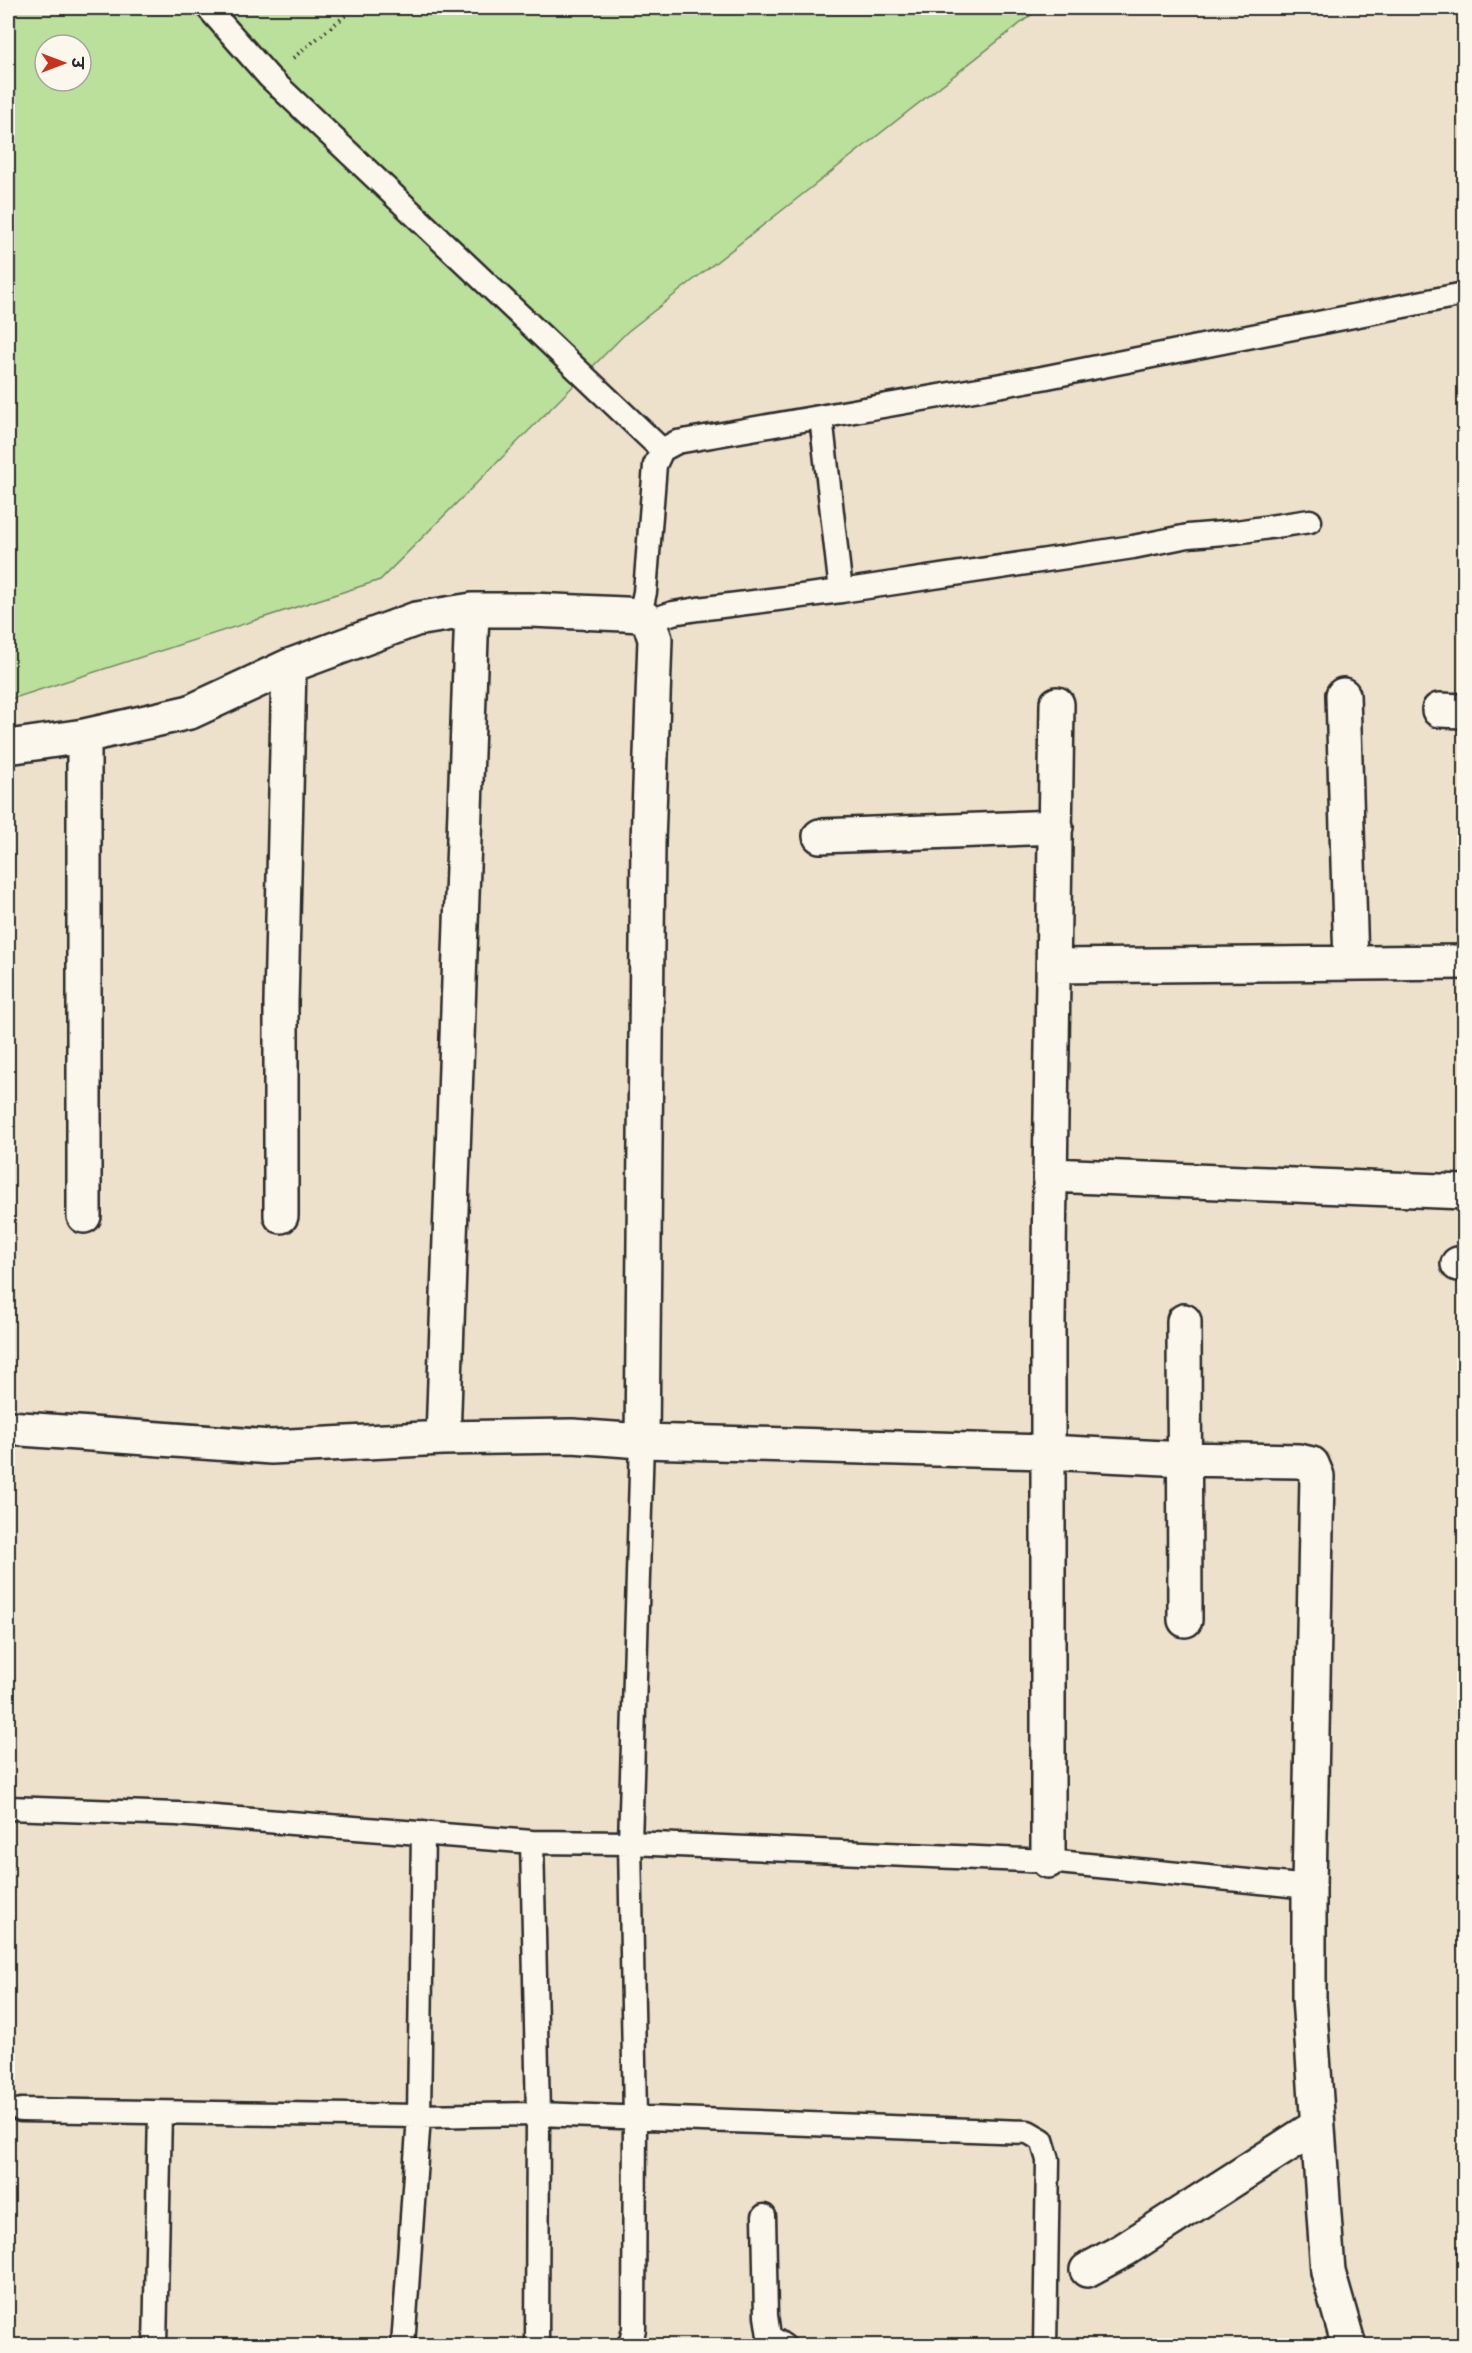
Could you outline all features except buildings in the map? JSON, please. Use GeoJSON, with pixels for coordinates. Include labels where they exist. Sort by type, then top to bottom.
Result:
{"type":"FeatureCollection","features":[{"type":"Feature","properties":{"kind":"street"},"geometry":{"type":"LineString","coordinates":[[443,1438],[472,609]]}},
{"type":"Feature","properties":{"kind":"street"},"geometry":{"type":"LineString","coordinates":[[8,747],[84,736],[190,712],[289,666],[416,619],[472,609],[531,609],[645,618],[655,639],[648,843],[642,1441]]}},
{"type":"Feature","properties":{"kind":"street"},"geometry":{"type":"LineString","coordinates":[[281,1216],[281,1003],[289,666]]}},
{"type":"Feature","properties":{"kind":"street"},"geometry":{"type":"LineString","coordinates":[[1343,695],[1351,963]]}},
{"type":"Feature","properties":{"kind":"street"},"geometry":{"type":"LineString","coordinates":[[1048,1861],[1047,1452],[1057,704]]}},
{"type":"Feature","properties":{"kind":"street"},"geometry":{"type":"LineString","coordinates":[[84,736],[84,1216]]}},
{"type":"Feature","properties":{"kind":"street"},"geometry":{"type":"LineString","coordinates":[[820,836],[1056,827]]}},
{"type":"Feature","properties":{"kind":"street"},"geometry":{"type":"LineString","coordinates":[[1054,966],[1464,962]]}},
{"type":"Feature","properties":{"kind":"street"},"geometry":{"type":"LineString","coordinates":[[1050,1175],[1464,1192]]}},
{"type":"Feature","properties":{"kind":"street"},"geometry":{"type":"LineString","coordinates":[[1184,1321],[1185,1620]]}},
{"type":"Feature","properties":{"kind":"street"},"geometry":{"type":"LineString","coordinates":[[8,1428],[271,1447],[443,1438],[572,1436],[642,1441],[1047,1452],[1184,1460],[1299,1461],[1312,1464],[1317,1476],[1309,1998],[1328,2272],[1349,2346]]}},
{"type":"Feature","properties":{"kind":"street"},"geometry":{"type":"LineString","coordinates":[[1087,2270],[1124,2250],[1317,2126]]}},
{"type":"Feature","properties":{"kind":"lane"},"geometry":{"type":"LineString","coordinates":[[208,8],[269,76],[662,450]]}},
{"type":"Feature","properties":{"kind":"lane"},"geometry":{"type":"LineString","coordinates":[[1310,521],[1236,532],[1188,536],[1133,547],[645,618],[655,465],[662,450],[677,442],[1042,378],[1464,294]]}},
{"type":"Feature","properties":{"kind":"lane"},"geometry":{"type":"LineString","coordinates":[[821,417],[841,591]]}},
{"type":"Feature","properties":{"kind":"lane"},"geometry":{"type":"LineString","coordinates":[[627,2346],[631,2342],[634,2329],[635,2117],[630,1843],[642,1441]]}},
{"type":"Feature","properties":{"kind":"lane"},"geometry":{"type":"LineString","coordinates":[[8,1808],[177,1814],[532,1842],[630,1843],[1048,1861],[1309,1887]]}},
{"type":"Feature","properties":{"kind":"lane"},"geometry":{"type":"LineString","coordinates":[[404,2346],[419,2116],[423,1833]]}},
{"type":"Feature","properties":{"kind":"lane"},"geometry":{"type":"LineString","coordinates":[[532,1842],[538,2114],[537,2346]]}},
{"type":"Feature","properties":{"kind":"lane"},"geometry":{"type":"LineString","coordinates":[[21,2110],[419,2116],[538,2114],[1028,2132],[1042,2140],[1048,2160],[1045,2346]]}},
{"type":"Feature","properties":{"kind":"lane"},"geometry":{"type":"LineString","coordinates":[[155,2346],[160,2113]]}},
{"type":"Feature","properties":{"kind":"lane"},"geometry":{"type":"LineString","coordinates":[[764,2216],[766,2316],[769,2336],[784,2346]]}},
{"type":"Feature","properties":{"kind":"path"},"geometry":{"type":"LineString","coordinates":[[269,76],[355,8]]}},
{"type":"Feature","properties":{"kind":"green space"},"geometry":{"type":"Polygon","coordinates":[[[8,8],[1040,8],[627,332],[380,580],[8,700],[8,8]]]}}]}
